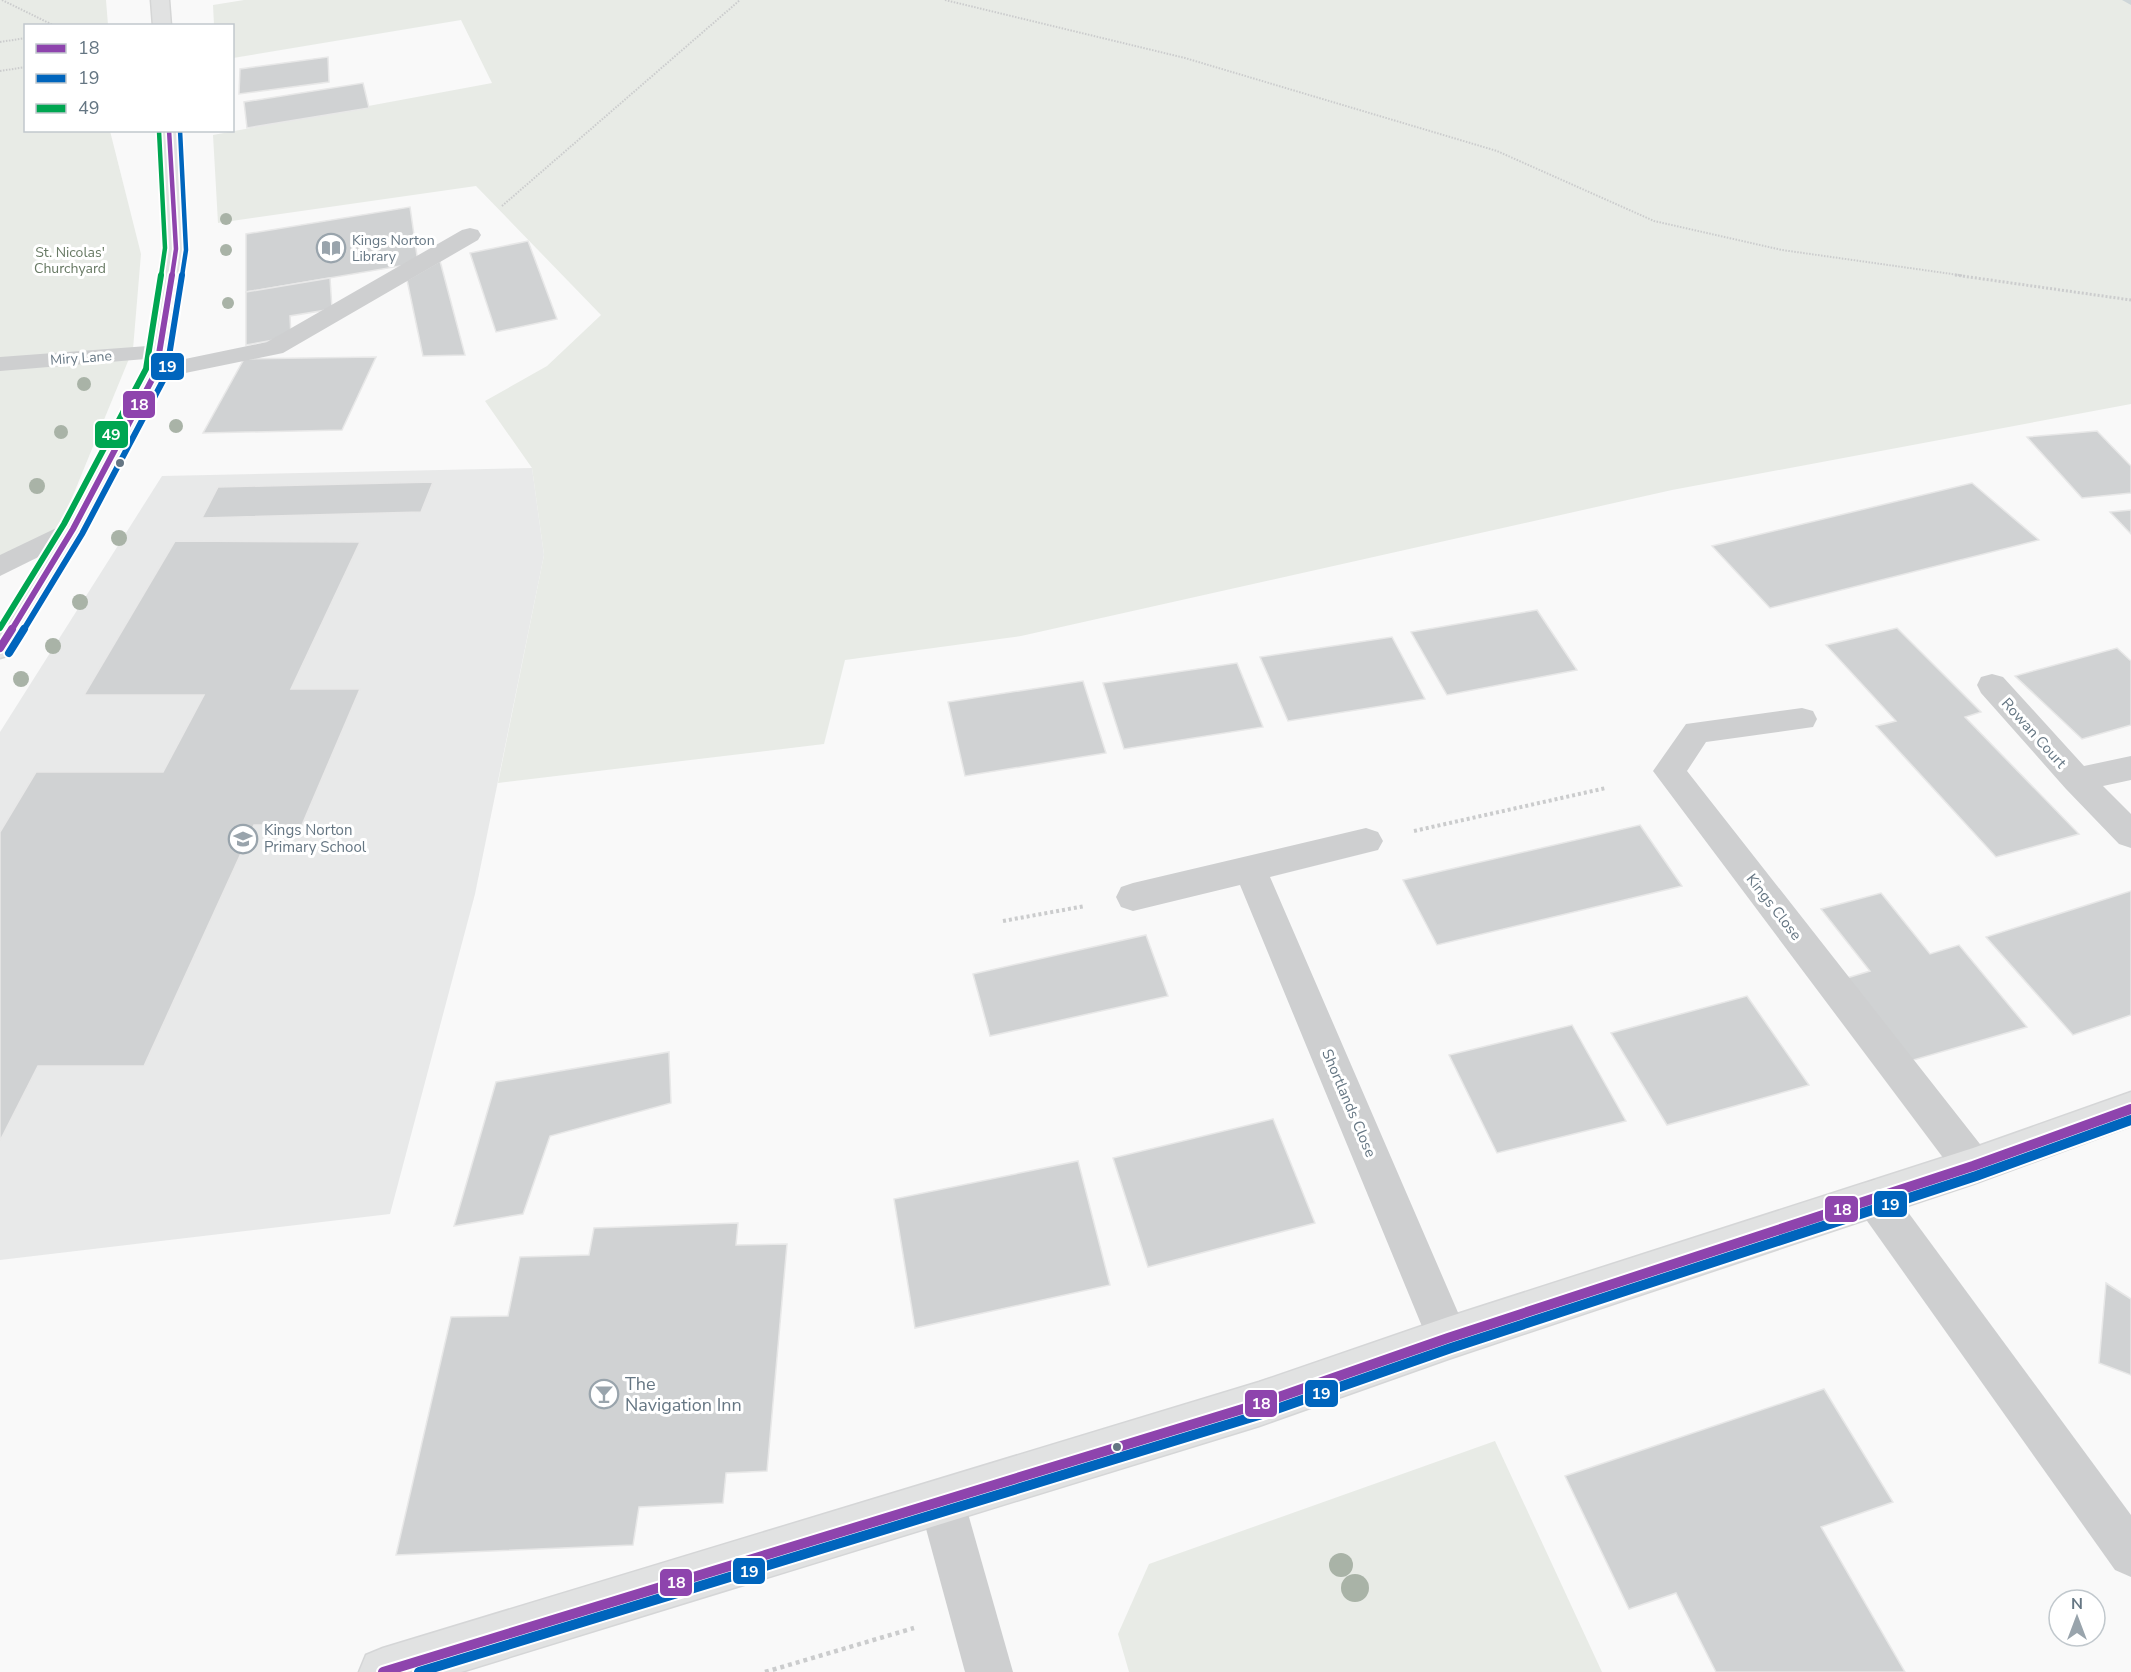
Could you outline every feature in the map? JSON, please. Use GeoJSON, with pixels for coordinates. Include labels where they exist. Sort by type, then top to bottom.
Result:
{"type":"FeatureCollection","features":[{"type":"Feature","properties":{"kind":"main road"},"geometry":{"type":"LineString","coordinates":[[160,0],[162,24]]}},
{"type":"Feature","properties":{"kind":"main road"},"geometry":{"type":"LineString","coordinates":[[0,648],[73,529],[159,362],[176,249],[169,132]]}},
{"type":"Feature","properties":{"kind":"main road"},"geometry":{"type":"LineString","coordinates":[[383,1672],[942,1503],[1259,1404],[1448,1338],[1973,1166],[2131,1109]]}},
{"type":"Feature","properties":{"kind":"street","name":"Miry Lane"},"geometry":{"type":"LineString","coordinates":[[0,364],[159,362],[274,348],[470,234]]}},
{"type":"Feature","properties":{"kind":"street"},"geometry":{"type":"LineString","coordinates":[[0,567],[73,529]]}},
{"type":"Feature","properties":{"kind":"street","name":"Rowan Court"},"geometry":{"type":"LineString","coordinates":[[1992,685],[2077,780],[2131,835]]}},
{"type":"Feature","properties":{"kind":"street","name":"Kings Close"},"geometry":{"type":"LineString","coordinates":[[1802,719],[1697,732],[1669,771],[1973,1166]]}},
{"type":"Feature","properties":{"kind":"street","name":"Rowan Court"},"geometry":{"type":"LineString","coordinates":[[2077,780],[2131,768]]}},
{"type":"Feature","properties":{"kind":"street"},"geometry":{"type":"LineString","coordinates":[[1133,897],[1366,841]]}},
{"type":"Feature","properties":{"kind":"street","name":"Shortlands Close"},"geometry":{"type":"LineString","coordinates":[[1250,869],[1448,1338]]}},
{"type":"Feature","properties":{"kind":"street"},"geometry":{"type":"LineString","coordinates":[[1874,1198],[2131,1554]]}},
{"type":"Feature","properties":{"kind":"street"},"geometry":{"type":"LineString","coordinates":[[942,1503],[989,1672]]}},
{"type":"Feature","properties":{"kind":"path"},"geometry":{"type":"LineString","coordinates":[[2,0],[51,24]]}},
{"type":"Feature","properties":{"kind":"path"},"geometry":{"type":"LineString","coordinates":[[470,234],[740,0]]}},
{"type":"Feature","properties":{"kind":"path"},"geometry":{"type":"LineString","coordinates":[[945,0],[1185,58],[1497,151],[1654,221],[1782,250],[2131,300]]}},
{"type":"Feature","properties":{"kind":"path"},"geometry":{"type":"LineString","coordinates":[[0,42],[24,38]]}},
{"type":"Feature","properties":{"kind":"path"},"geometry":{"type":"LineString","coordinates":[[0,71],[24,67]]}},
{"type":"Feature","properties":{"kind":"path"},"geometry":{"type":"LineString","coordinates":[[1366,841],[1606,788]]}},
{"type":"Feature","properties":{"kind":"path"},"geometry":{"type":"LineString","coordinates":[[1003,921],[1133,897]]}},
{"type":"Feature","properties":{"kind":"path"},"geometry":{"type":"LineString","coordinates":[[765,1672],[973,1611]]}},
{"type":"Feature","properties":{"kind":"shaded area","name":"Kings Norton Primary School"},"geometry":{"type":"Polygon","coordinates":[[[532,468],[544,555],[475,894],[390,1214],[0,1260],[0,732],[162,476],[532,468]]]}},
{"type":"Feature","properties":{"kind":"green space","name":"St. Nicolas' Churchyard"},"geometry":{"type":"Polygon","coordinates":[[[0,0],[106,0],[108,24],[24,24],[24,132],[110,132],[141,254],[133,349],[60,527],[0,556],[0,0]]]}},
{"type":"Feature","properties":{"kind":"green space"},"geometry":{"type":"Polygon","coordinates":[[[244,0],[2131,0],[2131,404],[1672,490],[1021,636],[845,660],[824,744],[498,783],[544,555],[532,468],[485,401],[547,366],[601,315],[476,186],[218,223],[213,135],[492,83],[461,20],[234,58],[234,24],[214,24],[213,5],[244,0]]]}},
{"type":"Feature","properties":{"kind":"green space"},"geometry":{"type":"Polygon","coordinates":[[[1495,1441],[1602,1672],[1129,1672],[1118,1634],[1149,1564],[1495,1441]]]}},
{"type":"Feature","properties":{"kind":"building"},"geometry":{"type":"Polygon","coordinates":[[[328,57],[329,82],[239,94],[240,69],[328,57]]]}},
{"type":"Feature","properties":{"kind":"building"},"geometry":{"type":"Polygon","coordinates":[[[363,83],[369,108],[247,128],[244,102],[363,83]]]}},
{"type":"Feature","properties":{"kind":"building","name":"Kings Norton Library"},"geometry":{"type":"Polygon","coordinates":[[[410,207],[418,263],[246,292],[246,234],[410,207]]]}},
{"type":"Feature","properties":{"kind":"building"},"geometry":{"type":"Polygon","coordinates":[[[528,241],[557,319],[496,332],[470,253],[528,241]]]}},
{"type":"Feature","properties":{"kind":"building"},"geometry":{"type":"Polygon","coordinates":[[[440,261],[465,355],[423,356],[407,280],[440,261]]]}},
{"type":"Feature","properties":{"kind":"building"},"geometry":{"type":"Polygon","coordinates":[[[330,278],[332,309],[290,316],[291,337],[246,345],[246,292],[330,278]]]}},
{"type":"Feature","properties":{"kind":"building"},"geometry":{"type":"Polygon","coordinates":[[[376,357],[342,430],[203,433],[244,359],[376,357]]]}},
{"type":"Feature","properties":{"kind":"building"},"geometry":{"type":"Polygon","coordinates":[[[2097,431],[2131,466],[2131,493],[2082,498],[2027,437],[2097,431]]]}},
{"type":"Feature","properties":{"kind":"building"},"geometry":{"type":"Polygon","coordinates":[[[433,482],[421,512],[202,518],[218,487],[433,482]]]}},
{"type":"Feature","properties":{"kind":"building"},"geometry":{"type":"Polygon","coordinates":[[[1972,483],[2039,540],[1770,608],[1712,546],[1972,483]]]}},
{"type":"Feature","properties":{"kind":"building"},"geometry":{"type":"Polygon","coordinates":[[[2131,510],[2131,534],[2110,512],[2131,510]]]}},
{"type":"Feature","properties":{"kind":"building"},"geometry":{"type":"Polygon","coordinates":[[[175,541],[360,542],[291,689],[360,689],[302,825],[254,825],[144,1066],[38,1066],[0,1141],[0,832],[36,772],[163,772],[204,695],[84,695],[175,541]]]}},
{"type":"Feature","properties":{"kind":"building"},"geometry":{"type":"Polygon","coordinates":[[[1537,610],[1577,670],[1447,695],[1411,632],[1537,610]]]}},
{"type":"Feature","properties":{"kind":"building"},"geometry":{"type":"Polygon","coordinates":[[[1897,628],[1981,712],[1965,717],[2079,834],[1996,857],[1876,726],[1896,721],[1826,645],[1897,628]]]}},
{"type":"Feature","properties":{"kind":"building"},"geometry":{"type":"Polygon","coordinates":[[[1392,637],[1425,699],[1288,721],[1260,657],[1392,637]]]}},
{"type":"Feature","properties":{"kind":"building"},"geometry":{"type":"Polygon","coordinates":[[[2117,648],[2131,661],[2131,725],[2082,739],[2015,676],[2117,648]]]}},
{"type":"Feature","properties":{"kind":"building"},"geometry":{"type":"Polygon","coordinates":[[[1237,663],[1263,727],[1124,749],[1103,683],[1237,663]]]}},
{"type":"Feature","properties":{"kind":"building"},"geometry":{"type":"Polygon","coordinates":[[[1083,681],[1106,753],[965,776],[948,702],[1083,681]]]}},
{"type":"Feature","properties":{"kind":"building"},"geometry":{"type":"Polygon","coordinates":[[[1640,825],[1682,886],[1437,945],[1403,880],[1640,825]]]}},
{"type":"Feature","properties":{"kind":"building"},"geometry":{"type":"Polygon","coordinates":[[[2131,891],[2131,1015],[2073,1035],[1986,937],[2131,891]]]}},
{"type":"Feature","properties":{"kind":"building"},"geometry":{"type":"Polygon","coordinates":[[[1881,893],[1930,954],[1959,945],[2027,1027],[1910,1061],[1847,978],[1870,971],[1821,909],[1881,893]]]}},
{"type":"Feature","properties":{"kind":"building"},"geometry":{"type":"Polygon","coordinates":[[[1146,935],[1168,996],[990,1036],[973,974],[1146,935]]]}},
{"type":"Feature","properties":{"kind":"building"},"geometry":{"type":"Polygon","coordinates":[[[1747,996],[1809,1085],[1667,1125],[1611,1033],[1747,996]]]}},
{"type":"Feature","properties":{"kind":"building"},"geometry":{"type":"Polygon","coordinates":[[[1572,1025],[1626,1121],[1497,1153],[1449,1055],[1572,1025]]]}},
{"type":"Feature","properties":{"kind":"building"},"geometry":{"type":"Polygon","coordinates":[[[669,1052],[671,1103],[550,1136],[523,1214],[454,1226],[496,1082],[669,1052]]]}},
{"type":"Feature","properties":{"kind":"building"},"geometry":{"type":"Polygon","coordinates":[[[1273,1119],[1315,1223],[1148,1267],[1113,1158],[1273,1119]]]}},
{"type":"Feature","properties":{"kind":"building"},"geometry":{"type":"Polygon","coordinates":[[[1078,1161],[1110,1285],[915,1328],[894,1199],[1078,1161]]]}},
{"type":"Feature","properties":{"kind":"building","name":"The Navigation Inn"},"geometry":{"type":"Polygon","coordinates":[[[738,1223],[736,1245],[787,1244],[767,1471],[726,1473],[723,1503],[639,1507],[633,1545],[396,1555],[451,1317],[508,1316],[520,1257],[589,1255],[594,1228],[738,1223]]]}},
{"type":"Feature","properties":{"kind":"building"},"geometry":{"type":"Polygon","coordinates":[[[2106,1283],[2131,1299],[2131,1375],[2099,1363],[2106,1283]]]}},
{"type":"Feature","properties":{"kind":"building"},"geometry":{"type":"Polygon","coordinates":[[[1824,1389],[1893,1502],[1821,1527],[1905,1672],[1716,1672],[1676,1593],[1629,1609],[1565,1476],[1824,1389]]]}},
{"type":"Feature","properties":{"kind":"waterway"},"geometry":{"type":"LineString","coordinates":[[2127,0],[2131,2]]}},
{"type":"Feature","properties":{"kind":"transit line","name":"49"},"geometry":{"type":"LineString","coordinates":[[0,628],[64,524],[146,369],[165,248],[159,132]]}},
{"type":"Feature","properties":{"kind":"transit line","name":"18"},"geometry":{"type":"LineString","coordinates":[[0,648],[73,529],[156,372],[176,249],[169,132]]}},
{"type":"Feature","properties":{"kind":"transit line","name":"19"},"geometry":{"type":"LineString","coordinates":[[9,653],[82,534],[166,375],[186,250],[180,132]]}},
{"type":"Feature","properties":{"kind":"transit line","name":"18"},"geometry":{"type":"LineString","coordinates":[[383,1672],[1259,1404],[1448,1338],[1973,1166],[2131,1109]]}},
{"type":"Feature","properties":{"kind":"transit line","name":"19"},"geometry":{"type":"LineString","coordinates":[[419,1672],[1262,1414],[1451,1348],[1976,1176],[2131,1120]]}},
{"type":"Feature","properties":{"kind":"place","name":"Kings Norton Library"},"geometry":{"type":"Point","coordinates":[331,248]}},
{"type":"Feature","properties":{"kind":"place","name":"Kings Norton Primary School"},"geometry":{"type":"Point","coordinates":[243,839]}},
{"type":"Feature","properties":{"kind":"place","name":"The Navigation Inn"},"geometry":{"type":"Point","coordinates":[604,1394]}}]}
